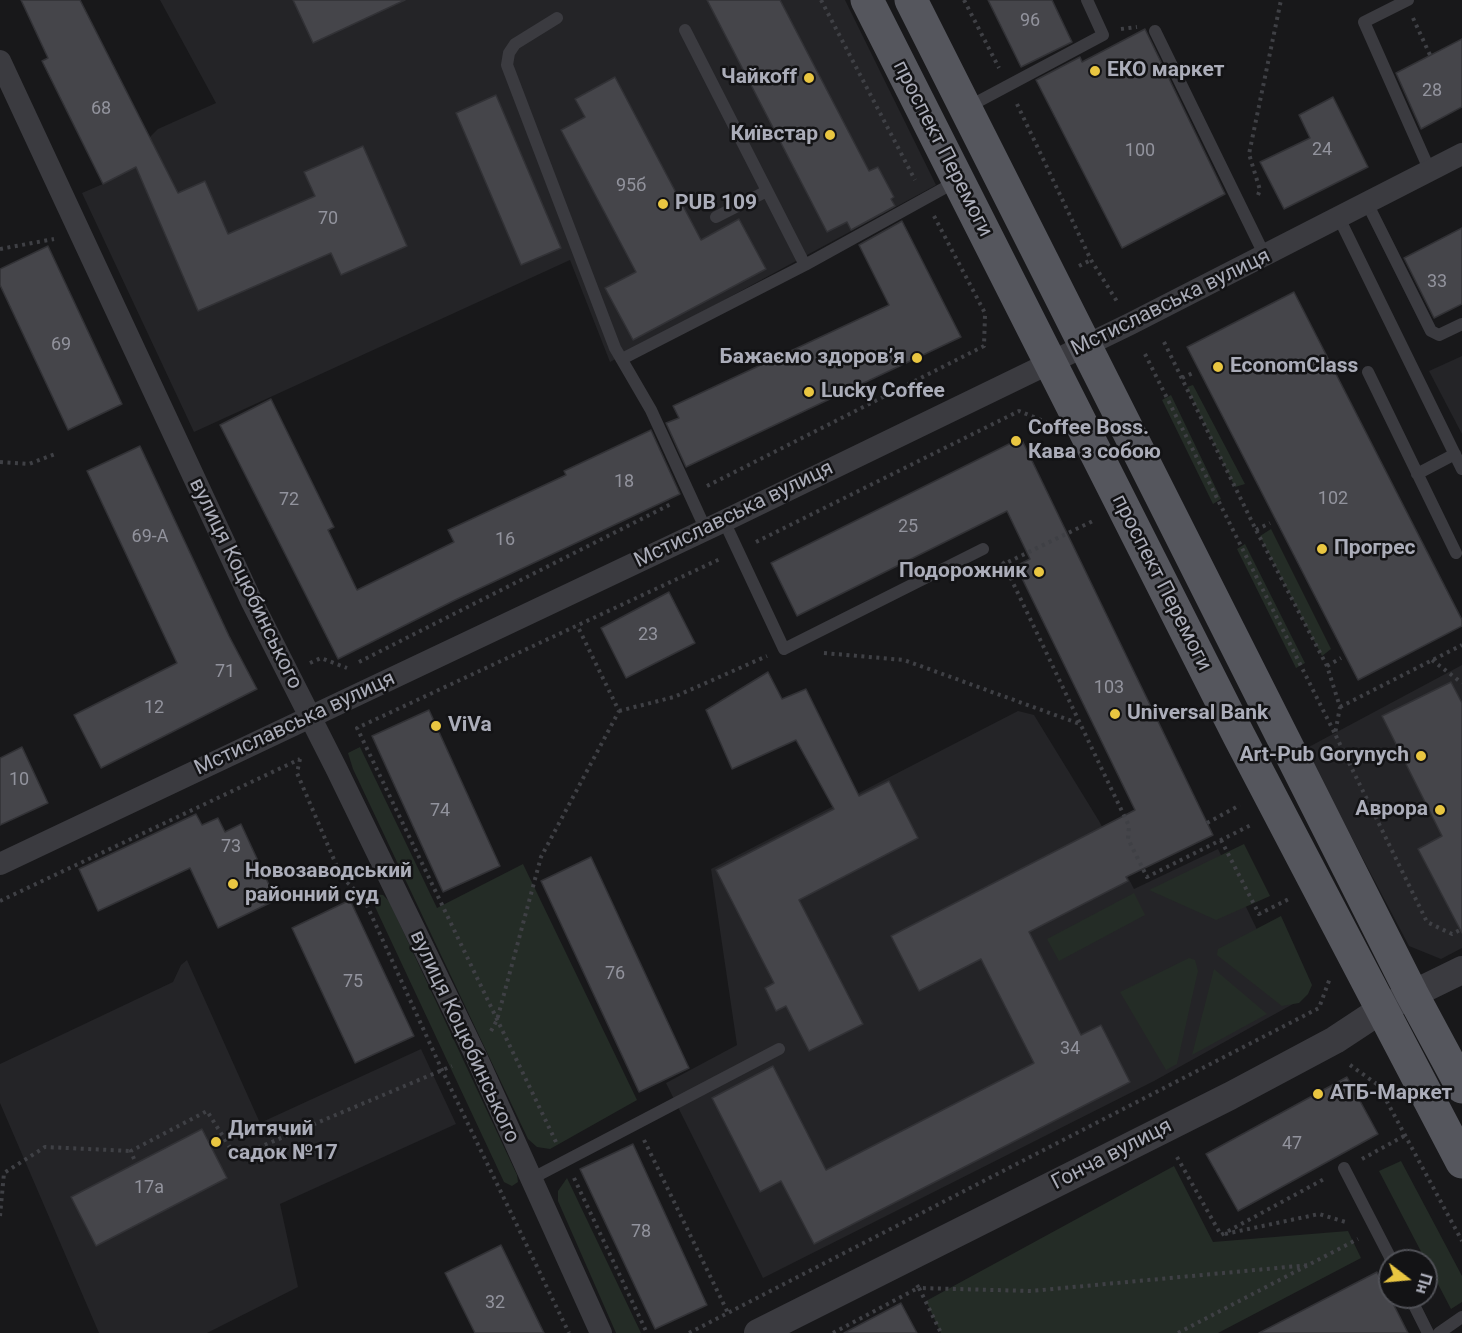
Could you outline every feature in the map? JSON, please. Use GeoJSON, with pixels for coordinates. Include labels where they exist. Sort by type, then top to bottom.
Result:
{"type":"FeatureCollection","features":[{"type":"Feature","properties":{"kind":"main road","name":"проспект Перемоги"},"geometry":{"type":"LineString","coordinates":[[867,0],[1239,736],[1462,1162]]}},
{"type":"Feature","properties":{"kind":"main road","name":"проспект Перемоги"},"geometry":{"type":"LineString","coordinates":[[911,0],[1412,994],[1462,1087]]}},
{"type":"Feature","properties":{"kind":"street","name":"вулиця Коцюбинського"},"geometry":{"type":"LineString","coordinates":[[0,61],[242,581],[476,1056],[529,1180],[601,1333]]}},
{"type":"Feature","properties":{"kind":"street","name":"Мстиславська вулиця"},"geometry":{"type":"LineString","coordinates":[[0,864],[561,596],[715,525],[1086,346],[1462,154]]}},
{"type":"Feature","properties":{"kind":"street","name":"Гонча вулиця"},"geometry":{"type":"LineString","coordinates":[[758,1333],[1230,1096],[1335,1040],[1382,1009],[1462,970]]}},
{"type":"Feature","properties":{"kind":"lane"},"geometry":{"type":"LineString","coordinates":[[966,108],[1103,35],[1087,0]]}},
{"type":"Feature","properties":{"kind":"lane"},"geometry":{"type":"LineString","coordinates":[[1406,1],[1364,22],[1430,171]]}},
{"type":"Feature","properties":{"kind":"lane"},"geometry":{"type":"LineString","coordinates":[[558,18],[514,44],[507,65],[615,348],[651,410],[690,495],[738,551],[784,649],[983,549]]}},
{"type":"Feature","properties":{"kind":"lane"},"geometry":{"type":"LineString","coordinates":[[685,30],[805,265]]}},
{"type":"Feature","properties":{"kind":"lane"},"geometry":{"type":"LineString","coordinates":[[1155,31],[1265,256]]}},
{"type":"Feature","properties":{"kind":"lane"},"geometry":{"type":"LineString","coordinates":[[622,359],[805,265],[958,181]]}},
{"type":"Feature","properties":{"kind":"lane"},"geometry":{"type":"LineString","coordinates":[[716,217],[766,191]]}},
{"type":"Feature","properties":{"kind":"lane"},"geometry":{"type":"LineString","coordinates":[[1367,203],[1431,331],[1439,335],[1462,324]]}},
{"type":"Feature","properties":{"kind":"lane"},"geometry":{"type":"LineString","coordinates":[[1339,218],[1462,469]]}},
{"type":"Feature","properties":{"kind":"lane"},"geometry":{"type":"LineString","coordinates":[[1368,372],[1456,553]]}},
{"type":"Feature","properties":{"kind":"lane"},"geometry":{"type":"LineString","coordinates":[[1418,474],[1455,454]]}},
{"type":"Feature","properties":{"kind":"lane"},"geometry":{"type":"LineString","coordinates":[[529,1180],[779,1049]]}},
{"type":"Feature","properties":{"kind":"lane"},"geometry":{"type":"LineString","coordinates":[[1344,1168],[1386,1249]]}},
{"type":"Feature","properties":{"kind":"lane"},"geometry":{"type":"LineString","coordinates":[[1416,1309],[1428,1333]]}},
{"type":"Feature","properties":{"kind":"lane"},"geometry":{"type":"LineString","coordinates":[[1439,1333],[1462,1317]]}},
{"type":"Feature","properties":{"kind":"path"},"geometry":{"type":"LineString","coordinates":[[289,674],[321,658],[345,669],[984,346],[985,315],[821,0]]}},
{"type":"Feature","properties":{"kind":"path"},"geometry":{"type":"LineString","coordinates":[[964,0],[1008,85],[1092,260],[1118,304]]}},
{"type":"Feature","properties":{"kind":"path"},"geometry":{"type":"LineString","coordinates":[[1246,218],[1260,190],[1249,154],[1281,0]]}},
{"type":"Feature","properties":{"kind":"path"},"geometry":{"type":"LineString","coordinates":[[1406,1],[1430,55]]}},
{"type":"Feature","properties":{"kind":"path"},"geometry":{"type":"LineString","coordinates":[[1103,35],[1137,27],[1155,31]]}},
{"type":"Feature","properties":{"kind":"path"},"geometry":{"type":"LineString","coordinates":[[0,249],[54,239]]}},
{"type":"Feature","properties":{"kind":"path"},"geometry":{"type":"LineString","coordinates":[[1075,268],[1092,260]]}},
{"type":"Feature","properties":{"kind":"path"},"geometry":{"type":"LineString","coordinates":[[985,315],[991,312]]}},
{"type":"Feature","properties":{"kind":"path"},"geometry":{"type":"LineString","coordinates":[[1164,342],[1256,530],[1327,666],[1340,707],[1335,734]]}},
{"type":"Feature","properties":{"kind":"path"},"geometry":{"type":"LineString","coordinates":[[1145,354],[1427,922],[1452,934],[1462,929]]}},
{"type":"Feature","properties":{"kind":"path"},"geometry":{"type":"LineString","coordinates":[[1182,378],[1195,372]]}},
{"type":"Feature","properties":{"kind":"path"},"geometry":{"type":"LineString","coordinates":[[647,1333],[357,728],[738,551],[1019,411],[1054,426]]}},
{"type":"Feature","properties":{"kind":"path"},"geometry":{"type":"LineString","coordinates":[[0,462],[29,464],[55,454]]}},
{"type":"Feature","properties":{"kind":"path"},"geometry":{"type":"LineString","coordinates":[[1004,564],[1101,517]]}},
{"type":"Feature","properties":{"kind":"path"},"geometry":{"type":"LineString","coordinates":[[1256,530],[1270,523]]}},
{"type":"Feature","properties":{"kind":"path"},"geometry":{"type":"LineString","coordinates":[[983,549],[1004,564],[1129,826],[1128,840],[1147,877],[1258,822]]}},
{"type":"Feature","properties":{"kind":"path"},"geometry":{"type":"LineString","coordinates":[[561,596],[619,711]]}},
{"type":"Feature","properties":{"kind":"path"},"geometry":{"type":"LineString","coordinates":[[1340,707],[1462,645]]}},
{"type":"Feature","properties":{"kind":"path"},"geometry":{"type":"LineString","coordinates":[[0,1216],[4,1173],[45,1147],[131,1151],[207,1111],[236,1157],[476,1056],[497,1020],[541,857],[619,711],[674,698],[784,649],[904,660],[1080,724]]}},
{"type":"Feature","properties":{"kind":"path"},"geometry":{"type":"LineString","coordinates":[[1327,666],[1341,658]]}},
{"type":"Feature","properties":{"kind":"path"},"geometry":{"type":"LineString","coordinates":[[1432,660],[1462,683]]}},
{"type":"Feature","properties":{"kind":"path"},"geometry":{"type":"LineString","coordinates":[[0,901],[300,759],[297,773],[341,876],[364,899],[442,1070],[569,1333]]}},
{"type":"Feature","properties":{"kind":"path"},"geometry":{"type":"LineString","coordinates":[[1207,823],[1247,801]]}},
{"type":"Feature","properties":{"kind":"path"},"geometry":{"type":"LineString","coordinates":[[1221,840],[1259,914],[1295,896]]}},
{"type":"Feature","properties":{"kind":"path"},"geometry":{"type":"LineString","coordinates":[[689,1333],[1319,1008],[1332,973]]}},
{"type":"Feature","properties":{"kind":"path"},"geometry":{"type":"LineString","coordinates":[[1378,1085],[1462,1241]]}},
{"type":"Feature","properties":{"kind":"path"},"geometry":{"type":"LineString","coordinates":[[637,1124],[728,1313]]}},
{"type":"Feature","properties":{"kind":"path"},"geometry":{"type":"LineString","coordinates":[[1221,1235],[1404,1136]]}},
{"type":"Feature","properties":{"kind":"path"},"geometry":{"type":"LineString","coordinates":[[131,1151],[134,1159]]}},
{"type":"Feature","properties":{"kind":"path"},"geometry":{"type":"LineString","coordinates":[[1177,1157],[1221,1235]]}},
{"type":"Feature","properties":{"kind":"path"},"geometry":{"type":"LineString","coordinates":[[1221,1235],[1319,1214],[1376,1230]]}},
{"type":"Feature","properties":{"kind":"path"},"geometry":{"type":"LineString","coordinates":[[1178,1333],[1376,1230]]}},
{"type":"Feature","properties":{"kind":"path"},"geometry":{"type":"LineString","coordinates":[[904,1261],[941,1333]]}},
{"type":"Feature","properties":{"kind":"path"},"geometry":{"type":"LineString","coordinates":[[919,1288],[1031,1291],[1309,1265]]}},
{"type":"Feature","properties":{"kind":"shaded area"},"geometry":{"type":"Polygon","coordinates":[[[160,0],[845,0],[936,185],[610,362],[570,260],[194,432],[82,193],[103,184],[158,129],[216,103],[160,0]]]}},
{"type":"Feature","properties":{"kind":"shaded area"},"geometry":{"type":"Polygon","coordinates":[[[1462,356],[1462,434],[1429,371],[1462,356]]]}},
{"type":"Feature","properties":{"kind":"shaded area"},"geometry":{"type":"Polygon","coordinates":[[[1193,385],[1245,484],[1235,487],[1187,387],[1193,385]]]}},
{"type":"Feature","properties":{"kind":"shaded area"},"geometry":{"type":"Polygon","coordinates":[[[1171,395],[1221,499],[1213,504],[1162,400],[1171,395]]]}},
{"type":"Feature","properties":{"kind":"shaded area"},"geometry":{"type":"Polygon","coordinates":[[[1271,529],[1331,649],[1322,656],[1260,536],[1271,529]]]}},
{"type":"Feature","properties":{"kind":"shaded area"},"geometry":{"type":"Polygon","coordinates":[[[1245,544],[1305,663],[1296,668],[1237,549],[1245,544]]]}},
{"type":"Feature","properties":{"kind":"shaded area"},"geometry":{"type":"Polygon","coordinates":[[[1462,665],[1462,948],[1441,959],[1409,946],[1305,749],[1462,665]]]}},
{"type":"Feature","properties":{"kind":"shaded area"},"geometry":{"type":"Polygon","coordinates":[[[1018,711],[1034,715],[1099,821],[1134,889],[1218,849],[1293,1004],[1154,1081],[763,1278],[666,1083],[737,1045],[711,869],[1018,711]]]}},
{"type":"Feature","properties":{"kind":"shaded area"},"geometry":{"type":"Polygon","coordinates":[[[360,747],[437,908],[523,864],[637,1100],[550,1149],[537,1147],[528,1139],[353,769],[348,753],[360,747]]]}},
{"type":"Feature","properties":{"kind":"shaded area"},"geometry":{"type":"Polygon","coordinates":[[[1244,844],[1270,896],[1216,920],[1149,890],[1244,844]]]}},
{"type":"Feature","properties":{"kind":"shaded area"},"geometry":{"type":"Polygon","coordinates":[[[1134,893],[1145,915],[1059,961],[1047,939],[1134,893]]]}},
{"type":"Feature","properties":{"kind":"shaded area"},"geometry":{"type":"Polygon","coordinates":[[[383,895],[389,901],[517,1175],[518,1182],[512,1186],[504,1182],[370,896],[383,895]]]}},
{"type":"Feature","properties":{"kind":"shaded area"},"geometry":{"type":"Polygon","coordinates":[[[1281,916],[1312,985],[1308,994],[1299,1003],[1282,1006],[1217,955],[1218,949],[1281,916]]]}},
{"type":"Feature","properties":{"kind":"shaded area"},"geometry":{"type":"Polygon","coordinates":[[[1189,958],[1195,960],[1198,971],[1177,1064],[1166,1070],[1120,992],[1189,958]]]}},
{"type":"Feature","properties":{"kind":"shaded area","name":"Дитячий садок №17"},"geometry":{"type":"Polygon","coordinates":[[[187,960],[260,1123],[421,1049],[456,1124],[280,1204],[298,1287],[207,1333],[99,1333],[0,1103],[0,1064],[173,982],[181,965],[187,960]]]}},
{"type":"Feature","properties":{"kind":"shaded area"},"geometry":{"type":"Polygon","coordinates":[[[1214,969],[1267,1014],[1192,1055],[1214,969]]]}},
{"type":"Feature","properties":{"kind":"shaded area"},"geometry":{"type":"Polygon","coordinates":[[[1401,1161],[1462,1276],[1462,1302],[1451,1309],[1438,1284],[1438,1249],[1420,1249],[1379,1171],[1401,1161]]]}},
{"type":"Feature","properties":{"kind":"shaded area"},"geometry":{"type":"Polygon","coordinates":[[[1174,1166],[1213,1242],[1348,1231],[1361,1258],[1218,1333],[941,1333],[926,1301],[1174,1166]]]}},
{"type":"Feature","properties":{"kind":"shaded area"},"geometry":{"type":"Polygon","coordinates":[[[567,1178],[641,1333],[616,1333],[558,1201],[558,1191],[567,1178]]]}},
{"type":"Feature","properties":{"kind":"building"},"geometry":{"type":"Polygon","coordinates":[[[21,0],[80,0],[178,193],[205,181],[228,234],[315,196],[304,172],[363,146],[407,246],[341,275],[331,253],[198,311],[136,167],[103,184],[42,61],[48,58],[21,0]]]}},
{"type":"Feature","properties":{"kind":"building"},"geometry":{"type":"Polygon","coordinates":[[[293,0],[405,0],[313,43],[293,0]]]}},
{"type":"Feature","properties":{"kind":"building"},"geometry":{"type":"Polygon","coordinates":[[[707,0],[780,0],[869,171],[878,167],[894,197],[891,199],[895,206],[851,230],[847,222],[827,232],[707,0]]]}},
{"type":"Feature","properties":{"kind":"building"},"geometry":{"type":"Polygon","coordinates":[[[988,0],[1052,0],[1072,42],[1021,67],[988,0]]]}},
{"type":"Feature","properties":{"kind":"building"},"geometry":{"type":"Polygon","coordinates":[[[1145,29],[1225,194],[1122,248],[1036,80],[1080,57],[1082,62],[1145,29]]]}},
{"type":"Feature","properties":{"kind":"building"},"geometry":{"type":"Polygon","coordinates":[[[1462,39],[1462,107],[1421,129],[1396,73],[1462,39]]]}},
{"type":"Feature","properties":{"kind":"building"},"geometry":{"type":"Polygon","coordinates":[[[615,77],[701,240],[739,219],[766,269],[633,340],[605,288],[636,272],[561,130],[585,117],[575,99],[615,77]]]}},
{"type":"Feature","properties":{"kind":"building"},"geometry":{"type":"Polygon","coordinates":[[[496,95],[561,248],[521,265],[456,113],[496,95]]]}},
{"type":"Feature","properties":{"kind":"building"},"geometry":{"type":"Polygon","coordinates":[[[1333,97],[1368,167],[1284,209],[1260,162],[1310,138],[1299,115],[1333,97]]]}},
{"type":"Feature","properties":{"kind":"building"},"geometry":{"type":"Polygon","coordinates":[[[902,221],[961,337],[686,467],[666,423],[679,418],[673,406],[889,305],[859,245],[902,221]]]}},
{"type":"Feature","properties":{"kind":"building"},"geometry":{"type":"Polygon","coordinates":[[[1462,228],[1462,304],[1434,318],[1404,258],[1462,228]]]}},
{"type":"Feature","properties":{"kind":"building"},"geometry":{"type":"Polygon","coordinates":[[[48,246],[122,404],[68,430],[0,285],[0,269],[48,246]]]}},
{"type":"Feature","properties":{"kind":"building"},"geometry":{"type":"Polygon","coordinates":[[[1294,292],[1462,620],[1462,626],[1358,680],[1187,347],[1294,292]]]}},
{"type":"Feature","properties":{"kind":"building"},"geometry":{"type":"Polygon","coordinates":[[[271,399],[334,527],[328,530],[357,590],[454,542],[448,530],[566,475],[564,471],[651,430],[680,494],[455,600],[338,659],[220,425],[271,399]]]}},
{"type":"Feature","properties":{"kind":"building"},"geometry":{"type":"Polygon","coordinates":[[[1021,438],[1213,835],[1126,877],[1128,881],[1029,932],[1081,1035],[1101,1025],[1130,1082],[814,1244],[781,1181],[760,1192],[712,1098],[773,1066],[826,1170],[1034,1063],[981,959],[919,991],[891,936],[1135,810],[1016,566],[1030,559],[1007,511],[797,616],[771,563],[1021,438]]]}},
{"type":"Feature","properties":{"kind":"building"},"geometry":{"type":"Polygon","coordinates":[[[140,446],[229,636],[257,689],[101,768],[74,715],[177,663],[87,471],[140,446]]]}},
{"type":"Feature","properties":{"kind":"building"},"geometry":{"type":"Polygon","coordinates":[[[669,592],[695,643],[626,678],[601,628],[669,592]]]}},
{"type":"Feature","properties":{"kind":"building"},"geometry":{"type":"Polygon","coordinates":[[[768,672],[782,699],[806,689],[859,796],[889,781],[918,838],[799,900],[863,1024],[809,1051],[786,1006],[776,1011],[765,988],[774,983],[716,870],[834,809],[796,740],[732,769],[706,710],[768,672]]]}},
{"type":"Feature","properties":{"kind":"building"},"geometry":{"type":"Polygon","coordinates":[[[1451,682],[1462,703],[1462,933],[1418,849],[1442,836],[1382,716],[1451,682]]]}},
{"type":"Feature","properties":{"kind":"building"},"geometry":{"type":"Polygon","coordinates":[[[429,710],[500,866],[443,892],[372,736],[429,710]]]}},
{"type":"Feature","properties":{"kind":"building"},"geometry":{"type":"Polygon","coordinates":[[[22,747],[48,803],[0,825],[0,758],[22,747]]]}},
{"type":"Feature","properties":{"kind":"building","name":"Новозаводський районний суд"},"geometry":{"type":"Polygon","coordinates":[[[196,814],[202,825],[218,818],[225,832],[241,824],[276,900],[218,928],[190,868],[98,911],[79,869],[196,814]]]}},
{"type":"Feature","properties":{"kind":"building"},"geometry":{"type":"Polygon","coordinates":[[[591,857],[689,1068],[639,1092],[541,881],[591,857]]]}},
{"type":"Feature","properties":{"kind":"building"},"geometry":{"type":"Polygon","coordinates":[[[350,900],[414,1036],[355,1063],[292,928],[350,900]]]}},
{"type":"Feature","properties":{"kind":"building"},"geometry":{"type":"Polygon","coordinates":[[[1347,1077],[1378,1134],[1238,1211],[1206,1154],[1347,1077]]]}},
{"type":"Feature","properties":{"kind":"building"},"geometry":{"type":"Polygon","coordinates":[[[202,1129],[227,1178],[96,1246],[71,1197],[202,1129]]]}},
{"type":"Feature","properties":{"kind":"building"},"geometry":{"type":"Polygon","coordinates":[[[633,1144],[707,1305],[655,1329],[580,1169],[633,1144]]]}},
{"type":"Feature","properties":{"kind":"building"},"geometry":{"type":"Polygon","coordinates":[[[501,1245],[544,1333],[475,1333],[445,1273],[501,1245]]]}},
{"type":"Feature","properties":{"kind":"building"},"geometry":{"type":"Polygon","coordinates":[[[1377,1272],[1378,1309],[1396,1309],[1408,1333],[1259,1333],[1377,1272]]]}},
{"type":"Feature","properties":{"kind":"building"},"geometry":{"type":"Polygon","coordinates":[[[901,1303],[917,1333],[844,1333],[901,1303]]]}},
{"type":"Feature","properties":{"kind":"place","name":"ЕКО маркет"},"geometry":{"type":"Point","coordinates":[1095,71]}},
{"type":"Feature","properties":{"kind":"place","name":"Чайкоff"},"geometry":{"type":"Point","coordinates":[809,78]}},
{"type":"Feature","properties":{"kind":"place","name":"Київстар"},"geometry":{"type":"Point","coordinates":[830,135]}},
{"type":"Feature","properties":{"kind":"place","name":"PUB 109"},"geometry":{"type":"Point","coordinates":[663,204]}},
{"type":"Feature","properties":{"kind":"place","name":"Бажаємо здоровʼя"},"geometry":{"type":"Point","coordinates":[917,358]}},
{"type":"Feature","properties":{"kind":"place","name":"EconomClass"},"geometry":{"type":"Point","coordinates":[1218,367]}},
{"type":"Feature","properties":{"kind":"place","name":"Lucky Coffee"},"geometry":{"type":"Point","coordinates":[809,392]}},
{"type":"Feature","properties":{"kind":"place","name":"Coffee Boss. Кава з собою"},"geometry":{"type":"Point","coordinates":[1016,441]}},
{"type":"Feature","properties":{"kind":"place","name":"Прогрес"},"geometry":{"type":"Point","coordinates":[1322,549]}},
{"type":"Feature","properties":{"kind":"place","name":"Подорожник"},"geometry":{"type":"Point","coordinates":[1039,572]}},
{"type":"Feature","properties":{"kind":"place","name":"Universal Bank"},"geometry":{"type":"Point","coordinates":[1115,714]}},
{"type":"Feature","properties":{"kind":"place","name":"ViVa"},"geometry":{"type":"Point","coordinates":[436,726]}},
{"type":"Feature","properties":{"kind":"place","name":"Art-Pub Gorynych"},"geometry":{"type":"Point","coordinates":[1421,756]}},
{"type":"Feature","properties":{"kind":"place","name":"Аврора"},"geometry":{"type":"Point","coordinates":[1440,810]}},
{"type":"Feature","properties":{"kind":"place","name":"Новозаводський районний суд"},"geometry":{"type":"Point","coordinates":[233,884]}},
{"type":"Feature","properties":{"kind":"place","name":"АТБ-Маркет"},"geometry":{"type":"Point","coordinates":[1318,1094]}},
{"type":"Feature","properties":{"kind":"place","name":"Дитячий садок №17"},"geometry":{"type":"Point","coordinates":[216,1142]}}]}
